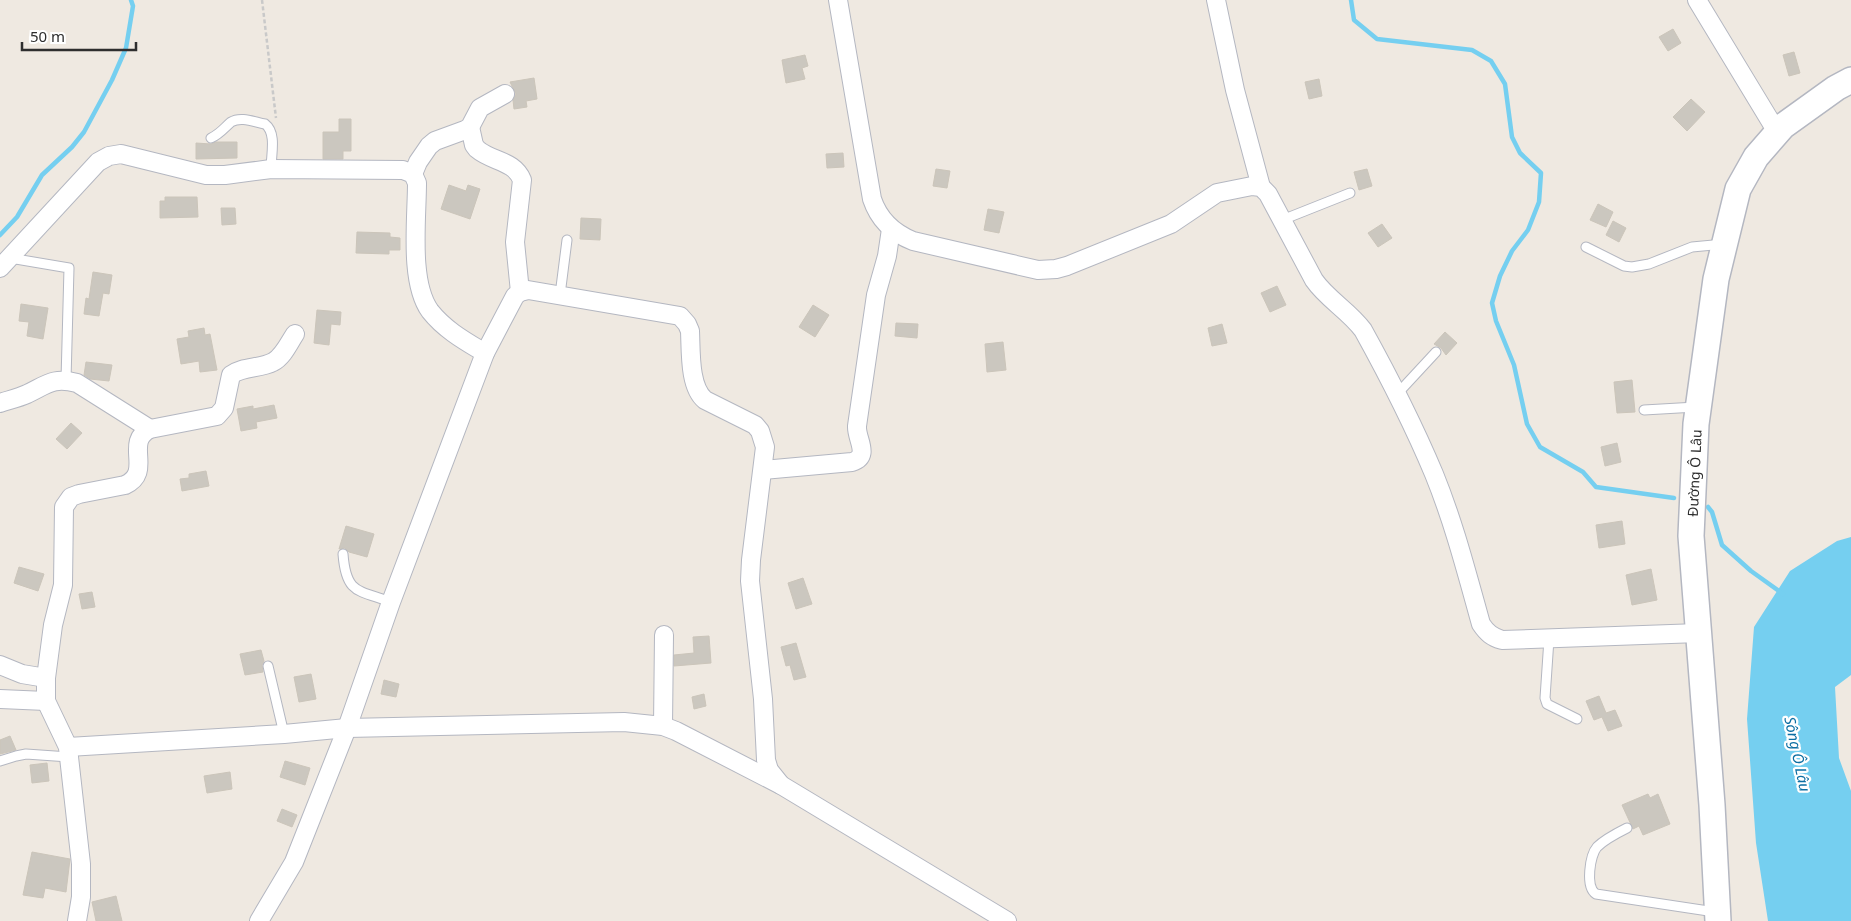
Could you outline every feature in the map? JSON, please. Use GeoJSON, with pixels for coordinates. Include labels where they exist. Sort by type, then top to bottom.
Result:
{"type":"FeatureCollection","features":[{"type":"Feature","properties":{"kind":"main road","name":"Đường Ô Lâu"},"geometry":{"type":"LineString","coordinates":[[1718,916],[1712,804],[1691,536],[1698,407],[1716,279],[1738,189],[1756,157],[1777,132],[1836,88],[1851,80]]}},
{"type":"Feature","properties":{"kind":"street"},"geometry":{"type":"LineString","coordinates":[[838,0],[872,199],[876,210],[891,229],[913,242],[1038,270],[1048,270],[1067,266],[1171,224],[1217,193],[1252,186],[1261,187]]}},
{"type":"Feature","properties":{"kind":"street"},"geometry":{"type":"LineString","coordinates":[[1216,0],[1235,90],[1261,187],[1268,194],[1319,288],[1350,314],[1363,330],[1398,393],[1444,502],[1481,624],[1486,632],[1502,640],[1699,633]]}},
{"type":"Feature","properties":{"kind":"street"},"geometry":{"type":"LineString","coordinates":[[1697,0],[1777,132]]}},
{"type":"Feature","properties":{"kind":"street"},"geometry":{"type":"LineString","coordinates":[[413,174],[423,153],[435,141],[470,127],[480,108],[504,94]]}},
{"type":"Feature","properties":{"kind":"street"},"geometry":{"type":"LineString","coordinates":[[470,127],[474,145],[478,149],[514,167],[519,172],[522,180],[515,242],[520,292]]}},
{"type":"Feature","properties":{"kind":"street"},"geometry":{"type":"LineString","coordinates":[[5,263],[98,162],[109,156],[121,154],[206,174],[225,175],[271,169],[403,170],[413,174],[417,183],[416,275],[421,293],[430,310],[443,324],[455,335],[485,353]]}},
{"type":"Feature","properties":{"kind":"street"},"geometry":{"type":"LineString","coordinates":[[763,470],[852,462],[858,460],[862,455],[856,426],[876,295],[887,256],[891,229]]}},
{"type":"Feature","properties":{"kind":"street"},"geometry":{"type":"LineString","coordinates":[[259,921],[294,862],[347,728],[391,602],[485,353],[515,296],[520,292],[528,290],[680,316],[684,319],[690,332],[694,382],[699,395],[705,400],[755,425],[760,430],[765,447],[750,581],[763,699],[766,760],[769,770],[781,785]]}},
{"type":"Feature","properties":{"kind":"street"},"geometry":{"type":"LineString","coordinates":[[77,921],[81,898],[81,864],[68,752],[46,701],[46,678],[53,625],[63,585],[64,507],[71,497],[79,494],[125,485],[131,482],[138,472],[138,441],[140,436],[150,429],[217,416],[224,408],[231,375],[240,370],[274,362],[279,358],[295,334]]}},
{"type":"Feature","properties":{"kind":"street"},"geometry":{"type":"LineString","coordinates":[[0,403],[22,396],[45,384],[66,380],[77,383],[150,429]]}},
{"type":"Feature","properties":{"kind":"street"},"geometry":{"type":"LineString","coordinates":[[663,726],[664,635]]}},
{"type":"Feature","properties":{"kind":"street"},"geometry":{"type":"LineString","coordinates":[[0,665],[12,672],[46,678]]}},
{"type":"Feature","properties":{"kind":"street"},"geometry":{"type":"LineString","coordinates":[[0,699],[46,701]]}},
{"type":"Feature","properties":{"kind":"street"},"geometry":{"type":"LineString","coordinates":[[68,752],[347,728],[624,722],[663,726],[781,785],[1007,921]]}},
{"type":"Feature","properties":{"kind":"lane"},"geometry":{"type":"LineString","coordinates":[[211,138],[221,133],[231,122],[242,119],[268,126],[272,134],[271,169]]}},
{"type":"Feature","properties":{"kind":"lane"},"geometry":{"type":"LineString","coordinates":[[1282,220],[1350,193]]}},
{"type":"Feature","properties":{"kind":"lane"},"geometry":{"type":"LineString","coordinates":[[560,295],[567,240]]}},
{"type":"Feature","properties":{"kind":"lane"},"geometry":{"type":"LineString","coordinates":[[1586,247],[1624,266],[1632,267],[1650,264],[1692,248],[1724,244]]}},
{"type":"Feature","properties":{"kind":"lane"},"geometry":{"type":"LineString","coordinates":[[5,263],[69,268],[66,380]]}},
{"type":"Feature","properties":{"kind":"lane"},"geometry":{"type":"LineString","coordinates":[[1398,393],[1436,352]]}},
{"type":"Feature","properties":{"kind":"lane"},"geometry":{"type":"LineString","coordinates":[[1644,410],[1698,407]]}},
{"type":"Feature","properties":{"kind":"lane"},"geometry":{"type":"LineString","coordinates":[[343,554],[345,572],[350,584],[356,589],[391,602]]}},
{"type":"Feature","properties":{"kind":"lane"},"geometry":{"type":"LineString","coordinates":[[1549,639],[1545,698],[1547,704],[1577,719]]}},
{"type":"Feature","properties":{"kind":"lane"},"geometry":{"type":"LineString","coordinates":[[268,666],[284,734]]}},
{"type":"Feature","properties":{"kind":"lane"},"geometry":{"type":"LineString","coordinates":[[0,761],[26,754],[68,752]]}},
{"type":"Feature","properties":{"kind":"lane"},"geometry":{"type":"LineString","coordinates":[[1627,828],[1602,843],[1595,850],[1589,883],[1592,892],[1718,916]]}},
{"type":"Feature","properties":{"kind":"path"},"geometry":{"type":"LineString","coordinates":[[262,0],[278,126],[272,141]]}},
{"type":"Feature","properties":{"kind":"water","name":"Sông Ô Lâu"},"geometry":{"type":"Polygon","coordinates":[[[1851,537],[1851,675],[1835,687],[1839,758],[1851,791],[1851,921],[1768,921],[1756,843],[1747,719],[1754,627],[1790,571],[1837,541],[1851,537]]]}},
{"type":"Feature","properties":{"kind":"building"},"geometry":{"type":"Polygon","coordinates":[[[1673,29],[1681,43],[1668,51],[1659,37],[1673,29]]]}},
{"type":"Feature","properties":{"kind":"building"},"geometry":{"type":"Polygon","coordinates":[[[1794,52],[1800,73],[1789,76],[1783,55],[1794,52]]]}},
{"type":"Feature","properties":{"kind":"building"},"geometry":{"type":"Polygon","coordinates":[[[805,55],[808,66],[802,68],[805,79],[786,83],[782,60],[805,55]]]}},
{"type":"Feature","properties":{"kind":"building"},"geometry":{"type":"Polygon","coordinates":[[[534,78],[537,99],[526,101],[527,107],[514,109],[513,100],[516,94],[510,82],[534,78]]]}},
{"type":"Feature","properties":{"kind":"building"},"geometry":{"type":"Polygon","coordinates":[[[1319,79],[1322,96],[1309,99],[1305,82],[1319,79]]]}},
{"type":"Feature","properties":{"kind":"building"},"geometry":{"type":"Polygon","coordinates":[[[1691,99],[1705,112],[1687,131],[1673,117],[1691,99]]]}},
{"type":"Feature","properties":{"kind":"building"},"geometry":{"type":"Polygon","coordinates":[[[339,119],[351,119],[351,151],[343,151],[343,159],[323,159],[323,132],[339,132],[339,119]]]}},
{"type":"Feature","properties":{"kind":"building"},"geometry":{"type":"Polygon","coordinates":[[[216,142],[237,142],[237,158],[196,159],[196,143],[211,144],[216,142]]]}},
{"type":"Feature","properties":{"kind":"building"},"geometry":{"type":"Polygon","coordinates":[[[843,153],[844,167],[827,168],[826,154],[843,153]]]}},
{"type":"Feature","properties":{"kind":"building"},"geometry":{"type":"Polygon","coordinates":[[[936,169],[950,171],[947,188],[933,186],[936,169]]]}},
{"type":"Feature","properties":{"kind":"building"},"geometry":{"type":"Polygon","coordinates":[[[1367,169],[1372,186],[1359,190],[1354,172],[1367,169]]]}},
{"type":"Feature","properties":{"kind":"building"},"geometry":{"type":"Polygon","coordinates":[[[449,185],[466,191],[468,185],[480,189],[470,219],[441,209],[449,185]]]}},
{"type":"Feature","properties":{"kind":"building"},"geometry":{"type":"Polygon","coordinates":[[[165,197],[197,197],[198,217],[160,218],[160,201],[165,201],[165,197]]]}},
{"type":"Feature","properties":{"kind":"building"},"geometry":{"type":"Polygon","coordinates":[[[1598,204],[1613,212],[1606,227],[1590,220],[1598,204]]]}},
{"type":"Feature","properties":{"kind":"building"},"geometry":{"type":"Polygon","coordinates":[[[221,208],[235,208],[236,224],[222,225],[221,208]]]}},
{"type":"Feature","properties":{"kind":"building"},"geometry":{"type":"Polygon","coordinates":[[[988,209],[1004,212],[999,233],[984,230],[988,209]]]}},
{"type":"Feature","properties":{"kind":"building"},"geometry":{"type":"Polygon","coordinates":[[[581,218],[601,219],[600,240],[580,239],[581,218]]]}},
{"type":"Feature","properties":{"kind":"building"},"geometry":{"type":"Polygon","coordinates":[[[1613,221],[1626,228],[1619,242],[1606,235],[1613,221]]]}},
{"type":"Feature","properties":{"kind":"building"},"geometry":{"type":"Polygon","coordinates":[[[1382,224],[1392,238],[1378,247],[1368,233],[1382,224]]]}},
{"type":"Feature","properties":{"kind":"building"},"geometry":{"type":"Polygon","coordinates":[[[357,232],[390,233],[390,237],[400,238],[400,250],[389,250],[389,254],[356,253],[357,232]]]}},
{"type":"Feature","properties":{"kind":"building"},"geometry":{"type":"Polygon","coordinates":[[[93,272],[112,275],[109,294],[103,293],[99,316],[84,314],[86,298],[89,299],[93,272]]]}},
{"type":"Feature","properties":{"kind":"building"},"geometry":{"type":"Polygon","coordinates":[[[1277,286],[1286,305],[1270,312],[1261,293],[1277,286]]]}},
{"type":"Feature","properties":{"kind":"building"},"geometry":{"type":"Polygon","coordinates":[[[21,304],[48,308],[43,339],[27,336],[29,322],[19,321],[21,304]]]}},
{"type":"Feature","properties":{"kind":"building"},"geometry":{"type":"Polygon","coordinates":[[[813,305],[829,315],[815,337],[799,327],[813,305]]]}},
{"type":"Feature","properties":{"kind":"building"},"geometry":{"type":"Polygon","coordinates":[[[317,310],[341,312],[340,325],[331,324],[329,345],[314,343],[317,310]]]}},
{"type":"Feature","properties":{"kind":"building"},"geometry":{"type":"Polygon","coordinates":[[[896,323],[918,324],[917,338],[895,336],[896,323]]]}},
{"type":"Feature","properties":{"kind":"building"},"geometry":{"type":"Polygon","coordinates":[[[1222,324],[1227,343],[1212,346],[1208,328],[1222,324]]]}},
{"type":"Feature","properties":{"kind":"building"},"geometry":{"type":"Polygon","coordinates":[[[204,328],[205,335],[210,334],[217,370],[200,372],[199,361],[181,364],[177,339],[189,337],[188,331],[204,328]]]}},
{"type":"Feature","properties":{"kind":"building"},"geometry":{"type":"Polygon","coordinates":[[[1445,332],[1457,343],[1446,355],[1441,348],[1434,344],[1445,332]]]}},
{"type":"Feature","properties":{"kind":"building"},"geometry":{"type":"Polygon","coordinates":[[[1003,342],[1006,370],[987,372],[985,344],[1003,342]]]}},
{"type":"Feature","properties":{"kind":"building"},"geometry":{"type":"Polygon","coordinates":[[[86,362],[112,365],[109,381],[90,379],[84,375],[86,362]]]}},
{"type":"Feature","properties":{"kind":"building"},"geometry":{"type":"Polygon","coordinates":[[[1632,380],[1635,412],[1617,413],[1614,382],[1632,380]]]}},
{"type":"Feature","properties":{"kind":"building"},"geometry":{"type":"Polygon","coordinates":[[[274,405],[277,418],[256,422],[257,428],[241,431],[237,409],[253,406],[253,409],[274,405]]]}},
{"type":"Feature","properties":{"kind":"building"},"geometry":{"type":"Polygon","coordinates":[[[71,423],[82,433],[67,449],[56,439],[71,423]]]}},
{"type":"Feature","properties":{"kind":"building"},"geometry":{"type":"Polygon","coordinates":[[[1617,443],[1621,462],[1605,466],[1601,447],[1617,443]]]}},
{"type":"Feature","properties":{"kind":"building"},"geometry":{"type":"Polygon","coordinates":[[[206,471],[209,486],[182,491],[180,479],[189,478],[189,474],[206,471]]]}},
{"type":"Feature","properties":{"kind":"building"},"geometry":{"type":"Polygon","coordinates":[[[1622,521],[1625,544],[1599,548],[1596,525],[1622,521]]]}},
{"type":"Feature","properties":{"kind":"building"},"geometry":{"type":"Polygon","coordinates":[[[346,526],[374,534],[367,557],[349,552],[345,548],[339,549],[346,526]]]}},
{"type":"Feature","properties":{"kind":"building"},"geometry":{"type":"Polygon","coordinates":[[[19,567],[44,574],[38,591],[14,583],[19,567]]]}},
{"type":"Feature","properties":{"kind":"building"},"geometry":{"type":"Polygon","coordinates":[[[1651,569],[1657,600],[1632,605],[1626,575],[1651,569]]]}},
{"type":"Feature","properties":{"kind":"building"},"geometry":{"type":"Polygon","coordinates":[[[803,578],[812,604],[796,609],[788,583],[803,578]]]}},
{"type":"Feature","properties":{"kind":"building"},"geometry":{"type":"Polygon","coordinates":[[[92,592],[95,607],[82,609],[79,594],[92,592]]]}},
{"type":"Feature","properties":{"kind":"building"},"geometry":{"type":"Polygon","coordinates":[[[709,636],[711,663],[674,666],[674,655],[694,653],[693,637],[709,636]]]}},
{"type":"Feature","properties":{"kind":"building"},"geometry":{"type":"Polygon","coordinates":[[[796,643],[806,677],[794,680],[790,665],[786,666],[781,647],[796,643]]]}},
{"type":"Feature","properties":{"kind":"building"},"geometry":{"type":"Polygon","coordinates":[[[261,650],[264,661],[262,665],[263,672],[245,675],[240,654],[261,650]]]}},
{"type":"Feature","properties":{"kind":"building"},"geometry":{"type":"Polygon","coordinates":[[[311,674],[316,699],[299,702],[294,677],[311,674]]]}},
{"type":"Feature","properties":{"kind":"building"},"geometry":{"type":"Polygon","coordinates":[[[384,680],[399,684],[396,697],[381,694],[384,680]]]}},
{"type":"Feature","properties":{"kind":"building"},"geometry":{"type":"Polygon","coordinates":[[[704,694],[706,706],[694,709],[692,697],[704,694]]]}},
{"type":"Feature","properties":{"kind":"building"},"geometry":{"type":"Polygon","coordinates":[[[1599,696],[1606,713],[1615,710],[1622,726],[1608,731],[1602,717],[1594,720],[1586,701],[1599,696]]]}},
{"type":"Feature","properties":{"kind":"building"},"geometry":{"type":"Polygon","coordinates":[[[10,736],[16,750],[0,754],[0,740],[10,736]]]}},
{"type":"Feature","properties":{"kind":"building"},"geometry":{"type":"Polygon","coordinates":[[[285,761],[310,768],[305,785],[280,777],[285,761]]]}},
{"type":"Feature","properties":{"kind":"building"},"geometry":{"type":"Polygon","coordinates":[[[47,763],[49,781],[32,783],[30,765],[47,763]]]}},
{"type":"Feature","properties":{"kind":"building"},"geometry":{"type":"Polygon","coordinates":[[[230,772],[232,789],[207,793],[204,776],[230,772]]]}},
{"type":"Feature","properties":{"kind":"building"},"geometry":{"type":"Polygon","coordinates":[[[1648,794],[1650,798],[1658,794],[1670,824],[1643,835],[1639,826],[1633,829],[1622,805],[1648,794]]]}},
{"type":"Feature","properties":{"kind":"building"},"geometry":{"type":"Polygon","coordinates":[[[282,809],[297,815],[292,827],[277,821],[282,809]]]}},
{"type":"Feature","properties":{"kind":"building"},"geometry":{"type":"Polygon","coordinates":[[[32,852],[70,859],[66,892],[45,888],[43,898],[23,895],[32,852]]]}},
{"type":"Feature","properties":{"kind":"building"},"geometry":{"type":"Polygon","coordinates":[[[116,896],[122,921],[96,921],[92,902],[116,896]]]}},
{"type":"Feature","properties":{"kind":"waterway"},"geometry":{"type":"LineString","coordinates":[[0,235],[17,217],[42,175],[72,147],[84,132],[112,80],[126,48],[133,6],[131,0]]}},
{"type":"Feature","properties":{"kind":"waterway"},"geometry":{"type":"LineString","coordinates":[[1351,0],[1354,20],[1377,39],[1472,50],[1491,61],[1505,84],[1512,137],[1520,153],[1541,173],[1539,202],[1528,230],[1512,251],[1500,276],[1492,303],[1496,321],[1514,365],[1527,424],[1540,447],[1583,472],[1596,487],[1674,498]]}},
{"type":"Feature","properties":{"kind":"waterway"},"geometry":{"type":"LineString","coordinates":[[1708,507],[1712,512],[1722,545],[1751,571],[1783,594]]}}]}
